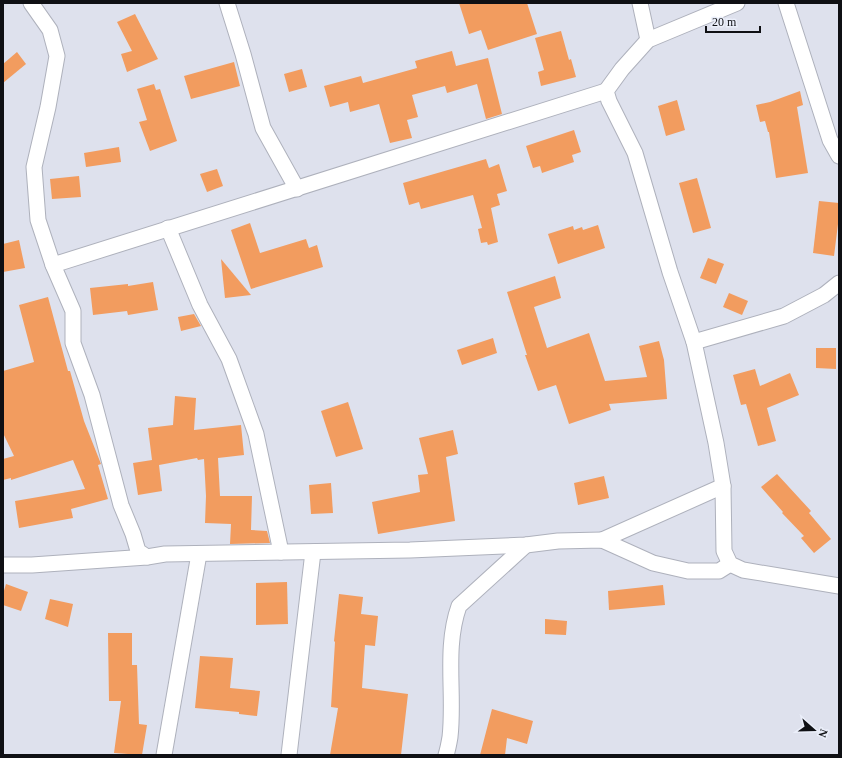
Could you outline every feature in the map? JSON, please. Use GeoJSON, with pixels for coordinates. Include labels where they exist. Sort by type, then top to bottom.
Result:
{"type":"FeatureCollection","features":[{"type":"Feature","properties":{"kind":"street"},"geometry":{"type":"LineString","coordinates":[[30,3],[50,30],[57,56],[48,107],[34,167],[38,220],[53,265],[73,311],[73,343],[92,395],[121,505],[133,534],[138,551],[148,557]]}},
{"type":"Feature","properties":{"kind":"street"},"geometry":{"type":"LineString","coordinates":[[227,3],[243,54],[263,128],[297,189]]}},
{"type":"Feature","properties":{"kind":"street"},"geometry":{"type":"LineString","coordinates":[[640,3],[648,40]]}},
{"type":"Feature","properties":{"kind":"street"},"geometry":{"type":"LineString","coordinates":[[53,265],[606,91],[622,69],[648,40],[737,3]]}},
{"type":"Feature","properties":{"kind":"street"},"geometry":{"type":"LineString","coordinates":[[786,3],[830,140],[839,156]]}},
{"type":"Feature","properties":{"kind":"street"},"geometry":{"type":"LineString","coordinates":[[606,91],[609,101],[635,153],[670,272],[694,342],[716,443],[723,486],[724,551],[730,564],[743,570],[839,586]]}},
{"type":"Feature","properties":{"kind":"street"},"geometry":{"type":"LineString","coordinates":[[168,228],[200,305],[229,359],[256,434],[281,552]]}},
{"type":"Feature","properties":{"kind":"street"},"geometry":{"type":"LineString","coordinates":[[694,342],[784,316],[824,295],[839,283]]}},
{"type":"Feature","properties":{"kind":"street"},"geometry":{"type":"LineString","coordinates":[[3,565],[32,565],[148,557],[165,554],[410,550],[526,545],[558,541],[602,540],[723,486]]}},
{"type":"Feature","properties":{"kind":"street"},"geometry":{"type":"LineString","coordinates":[[602,540],[653,564],[688,571],[719,571],[730,564]]}},
{"type":"Feature","properties":{"kind":"street"},"geometry":{"type":"LineString","coordinates":[[446,755],[450,736],[451,637],[454,619],[459,606],[526,545]]}},
{"type":"Feature","properties":{"kind":"street"},"geometry":{"type":"LineString","coordinates":[[290,755],[313,552]]}},
{"type":"Feature","properties":{"kind":"street"},"geometry":{"type":"LineString","coordinates":[[164,755],[199,554]]}},
{"type":"Feature","properties":{"kind":"building"},"geometry":{"type":"Polygon","coordinates":[[[459,3],[527,3],[537,34],[488,50],[481,30],[469,34],[459,3]]]}},
{"type":"Feature","properties":{"kind":"building"},"geometry":{"type":"Polygon","coordinates":[[[135,14],[158,59],[127,72],[121,54],[132,51],[117,22],[135,14]]]}},
{"type":"Feature","properties":{"kind":"building"},"geometry":{"type":"Polygon","coordinates":[[[561,31],[569,60],[571,59],[576,77],[541,86],[538,72],[544,70],[535,38],[561,31]]]}},
{"type":"Feature","properties":{"kind":"building"},"geometry":{"type":"Polygon","coordinates":[[[452,51],[456,66],[488,58],[502,114],[486,119],[477,84],[447,93],[445,86],[412,95],[418,117],[407,120],[412,138],[390,143],[379,104],[350,112],[348,102],[330,107],[324,86],[361,76],[363,83],[417,68],[415,61],[452,51]]]}},
{"type":"Feature","properties":{"kind":"building"},"geometry":{"type":"Polygon","coordinates":[[[17,52],[26,64],[3,83],[3,64],[17,52]]]}},
{"type":"Feature","properties":{"kind":"building"},"geometry":{"type":"Polygon","coordinates":[[[234,62],[240,86],[191,99],[184,76],[234,62]]]}},
{"type":"Feature","properties":{"kind":"building"},"geometry":{"type":"Polygon","coordinates":[[[302,69],[307,87],[289,92],[284,74],[302,69]]]}},
{"type":"Feature","properties":{"kind":"building"},"geometry":{"type":"Polygon","coordinates":[[[154,84],[156,90],[160,89],[177,141],[150,151],[139,122],[147,120],[137,89],[154,84]]]}},
{"type":"Feature","properties":{"kind":"building"},"geometry":{"type":"Polygon","coordinates":[[[800,91],[803,105],[797,107],[808,173],[776,178],[769,132],[765,121],[760,122],[756,105],[770,102],[800,91]]]}},
{"type":"Feature","properties":{"kind":"building"},"geometry":{"type":"Polygon","coordinates":[[[677,100],[685,130],[666,136],[658,106],[677,100]]]}},
{"type":"Feature","properties":{"kind":"building"},"geometry":{"type":"Polygon","coordinates":[[[574,130],[581,152],[572,155],[574,162],[542,173],[540,166],[533,168],[526,146],[574,130]]]}},
{"type":"Feature","properties":{"kind":"building"},"geometry":{"type":"Polygon","coordinates":[[[119,147],[121,162],[86,167],[84,153],[119,147]]]}},
{"type":"Feature","properties":{"kind":"building"},"geometry":{"type":"Polygon","coordinates":[[[486,159],[489,168],[499,164],[507,191],[497,194],[500,205],[491,208],[498,242],[488,245],[487,242],[481,243],[478,229],[482,228],[473,195],[421,209],[419,202],[409,205],[403,183],[486,159]]]}},
{"type":"Feature","properties":{"kind":"building"},"geometry":{"type":"Polygon","coordinates":[[[217,169],[223,186],[207,192],[200,174],[217,169]]]}},
{"type":"Feature","properties":{"kind":"building"},"geometry":{"type":"Polygon","coordinates":[[[79,176],[81,197],[52,199],[50,179],[79,176]]]}},
{"type":"Feature","properties":{"kind":"building"},"geometry":{"type":"Polygon","coordinates":[[[697,178],[711,228],[693,233],[679,183],[697,178]]]}},
{"type":"Feature","properties":{"kind":"building"},"geometry":{"type":"Polygon","coordinates":[[[819,201],[839,203],[839,216],[834,256],[813,253],[819,201]]]}},
{"type":"Feature","properties":{"kind":"building"},"geometry":{"type":"Polygon","coordinates":[[[250,223],[260,253],[306,239],[309,248],[317,245],[323,267],[251,289],[231,230],[250,223]]]}},
{"type":"Feature","properties":{"kind":"building"},"geometry":{"type":"Polygon","coordinates":[[[598,225],[605,248],[558,264],[548,234],[573,226],[574,230],[582,227],[583,230],[598,225]]]}},
{"type":"Feature","properties":{"kind":"building"},"geometry":{"type":"Polygon","coordinates":[[[19,240],[25,268],[3,272],[3,244],[19,240]]]}},
{"type":"Feature","properties":{"kind":"building"},"geometry":{"type":"Polygon","coordinates":[[[708,258],[724,264],[716,284],[700,278],[708,258]]]}},
{"type":"Feature","properties":{"kind":"building"},"geometry":{"type":"Polygon","coordinates":[[[221,259],[251,295],[225,298],[221,259]]]}},
{"type":"Feature","properties":{"kind":"building"},"geometry":{"type":"Polygon","coordinates":[[[555,276],[561,298],[534,307],[547,348],[589,333],[605,381],[647,377],[639,346],[659,341],[664,360],[667,399],[609,404],[611,410],[569,424],[556,385],[538,391],[525,355],[527,355],[507,292],[555,276]]]}},
{"type":"Feature","properties":{"kind":"building"},"geometry":{"type":"Polygon","coordinates":[[[153,282],[158,310],[128,315],[127,311],[93,315],[90,288],[128,284],[128,286],[153,282]]]}},
{"type":"Feature","properties":{"kind":"building"},"geometry":{"type":"Polygon","coordinates":[[[729,293],[748,301],[742,315],[723,307],[729,293]]]}},
{"type":"Feature","properties":{"kind":"building"},"geometry":{"type":"Polygon","coordinates":[[[48,297],[68,371],[70,371],[84,421],[101,464],[98,465],[108,499],[71,509],[73,518],[19,528],[15,501],[85,489],[73,460],[11,480],[11,478],[3,480],[3,459],[14,456],[3,433],[3,371],[34,362],[19,305],[48,297]]]}},
{"type":"Feature","properties":{"kind":"building"},"geometry":{"type":"Polygon","coordinates":[[[194,314],[201,326],[181,331],[178,317],[194,314]]]}},
{"type":"Feature","properties":{"kind":"building"},"geometry":{"type":"Polygon","coordinates":[[[493,338],[497,353],[462,365],[457,350],[493,338]]]}},
{"type":"Feature","properties":{"kind":"building"},"geometry":{"type":"Polygon","coordinates":[[[816,348],[836,348],[836,369],[816,368],[816,348]]]}},
{"type":"Feature","properties":{"kind":"building"},"geometry":{"type":"Polygon","coordinates":[[[755,369],[760,386],[790,373],[799,395],[767,408],[776,441],[758,446],[746,404],[741,405],[733,375],[755,369]]]}},
{"type":"Feature","properties":{"kind":"building"},"geometry":{"type":"Polygon","coordinates":[[[175,396],[196,398],[194,430],[241,425],[244,455],[218,458],[220,496],[252,496],[251,530],[267,531],[270,543],[230,544],[231,524],[205,523],[206,496],[204,459],[198,460],[197,458],[159,465],[162,491],[138,495],[133,463],[152,460],[148,428],[173,425],[175,396]]]}},
{"type":"Feature","properties":{"kind":"building"},"geometry":{"type":"Polygon","coordinates":[[[348,402],[363,449],[336,457],[321,411],[348,402]]]}},
{"type":"Feature","properties":{"kind":"building"},"geometry":{"type":"Polygon","coordinates":[[[453,430],[458,454],[446,457],[455,521],[378,534],[372,502],[420,492],[418,475],[428,474],[419,438],[453,430]]]}},
{"type":"Feature","properties":{"kind":"building"},"geometry":{"type":"Polygon","coordinates":[[[777,474],[811,511],[809,513],[831,539],[814,553],[801,538],[804,536],[782,513],[783,512],[761,487],[777,474]]]}},
{"type":"Feature","properties":{"kind":"building"},"geometry":{"type":"Polygon","coordinates":[[[604,476],[609,498],[578,505],[574,483],[604,476]]]}},
{"type":"Feature","properties":{"kind":"building"},"geometry":{"type":"Polygon","coordinates":[[[331,483],[333,513],[311,514],[309,485],[331,483]]]}},
{"type":"Feature","properties":{"kind":"building"},"geometry":{"type":"Polygon","coordinates":[[[287,582],[288,624],[256,625],[256,583],[287,582]]]}},
{"type":"Feature","properties":{"kind":"building"},"geometry":{"type":"Polygon","coordinates":[[[6,584],[28,592],[21,611],[3,605],[3,594],[6,584]]]}},
{"type":"Feature","properties":{"kind":"building"},"geometry":{"type":"Polygon","coordinates":[[[663,585],[665,605],[609,610],[608,591],[663,585]]]}},
{"type":"Feature","properties":{"kind":"building"},"geometry":{"type":"Polygon","coordinates":[[[339,594],[363,597],[361,614],[378,616],[375,646],[365,645],[362,688],[408,694],[401,755],[330,755],[338,708],[331,707],[334,641],[339,594]]]}},
{"type":"Feature","properties":{"kind":"building"},"geometry":{"type":"Polygon","coordinates":[[[50,599],[73,604],[68,627],[45,619],[50,599]]]}},
{"type":"Feature","properties":{"kind":"building"},"geometry":{"type":"Polygon","coordinates":[[[545,619],[567,621],[566,635],[545,634],[545,619]]]}},
{"type":"Feature","properties":{"kind":"building"},"geometry":{"type":"Polygon","coordinates":[[[108,633],[132,633],[132,665],[137,665],[139,724],[147,725],[142,755],[114,753],[121,701],[109,701],[108,633]]]}},
{"type":"Feature","properties":{"kind":"building"},"geometry":{"type":"Polygon","coordinates":[[[200,656],[233,658],[230,688],[260,691],[257,716],[239,714],[239,712],[195,708],[200,656]]]}},
{"type":"Feature","properties":{"kind":"building"},"geometry":{"type":"Polygon","coordinates":[[[492,709],[533,721],[527,744],[507,738],[505,755],[480,755],[492,709]]]}}]}
